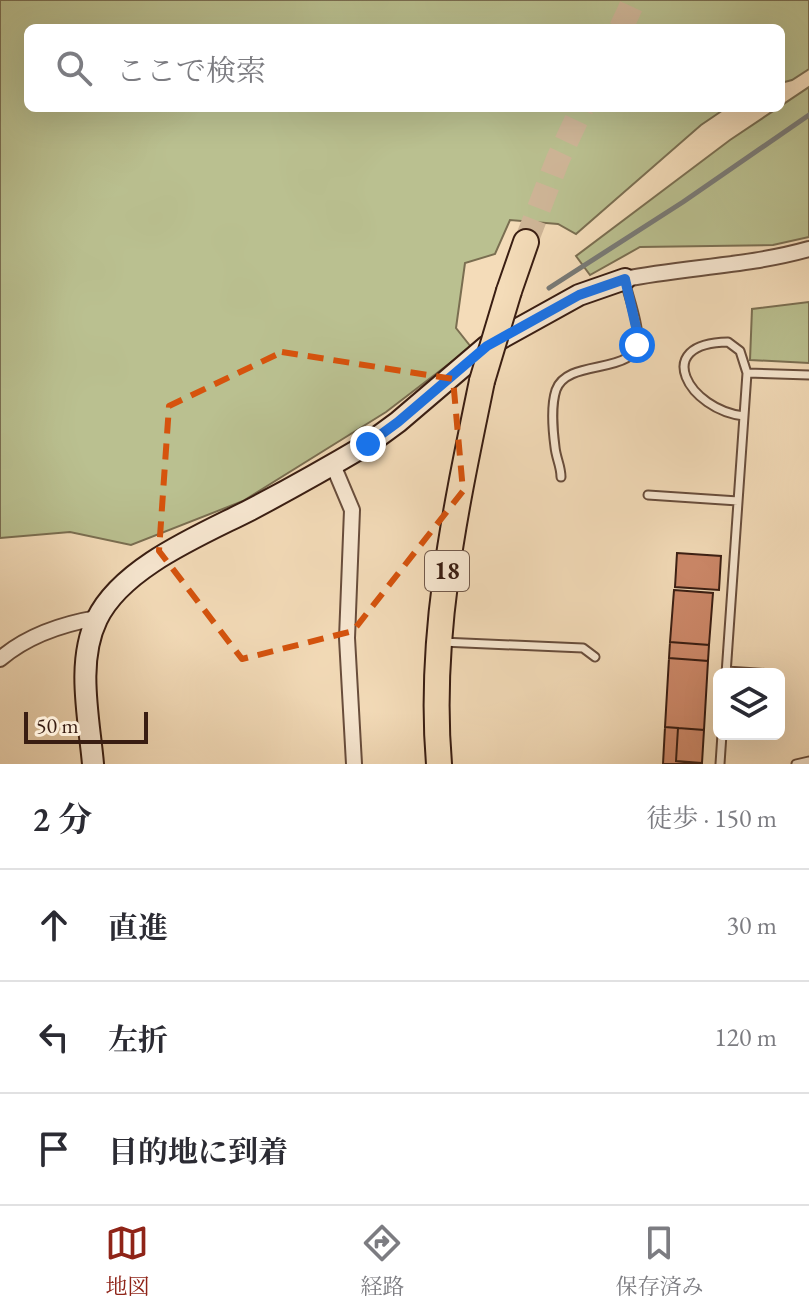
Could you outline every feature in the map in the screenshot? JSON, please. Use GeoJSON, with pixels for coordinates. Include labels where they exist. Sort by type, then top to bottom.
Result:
{"type":"FeatureCollection","features":[{"type":"Feature","properties":{"kind":"highway","name":"18"},"geometry":{"type":"LineString","coordinates":[[439,764],[437,685],[451,532],[482,381],[526,242]]}},
{"type":"Feature","properties":{"kind":"street"},"geometry":{"type":"LineString","coordinates":[[93,764],[87,656],[97,618],[113,596],[163,556],[333,465],[398,422],[487,346],[579,295],[625,279],[777,258],[809,249]]}},
{"type":"Feature","properties":{"kind":"street"},"geometry":{"type":"LineString","coordinates":[[333,465],[352,510],[347,638],[354,764]]}},
{"type":"Feature","properties":{"kind":"street"},"geometry":{"type":"LineString","coordinates":[[1,655],[65,623],[97,618]]}},
{"type":"Feature","properties":{"kind":"lane"},"geometry":{"type":"LineString","coordinates":[[561,477],[555,448],[557,388],[568,376],[622,361],[634,352],[637,345],[638,336],[625,279]]}},
{"type":"Feature","properties":{"kind":"lane"},"geometry":{"type":"LineString","coordinates":[[726,668],[744,416],[747,373],[740,351],[728,342],[707,344],[690,354],[683,365],[687,381],[710,405],[728,415],[744,416]]}},
{"type":"Feature","properties":{"kind":"lane"},"geometry":{"type":"LineString","coordinates":[[747,373],[809,375]]}},
{"type":"Feature","properties":{"kind":"lane"},"geometry":{"type":"LineString","coordinates":[[648,495],[738,501]]}},
{"type":"Feature","properties":{"kind":"lane"},"geometry":{"type":"LineString","coordinates":[[440,642],[583,648],[595,657]]}},
{"type":"Feature","properties":{"kind":"lane"},"geometry":{"type":"LineString","coordinates":[[720,764],[722,740]]}},
{"type":"Feature","properties":{"kind":"lane"},"geometry":{"type":"LineString","coordinates":[[796,764],[809,761]]}},
{"type":"Feature","properties":{"kind":"highlighted area"},"geometry":{"type":"Polygon","coordinates":[[[282,352],[453,379],[463,491],[353,631],[242,659],[159,551],[169,406],[282,352]]]}},
{"type":"Feature","properties":{"kind":"green space"},"geometry":{"type":"Polygon","coordinates":[[[0,0],[809,0],[809,69],[785,82],[785,24],[24,24],[24,112],[720,112],[701,125],[576,234],[558,224],[510,220],[495,254],[465,263],[456,328],[471,347],[386,412],[243,501],[131,545],[70,532],[0,538],[0,0]]]}},
{"type":"Feature","properties":{"kind":"green space"},"geometry":{"type":"Polygon","coordinates":[[[809,87],[809,237],[773,245],[640,247],[590,275],[576,256],[730,140],[772,112],[785,112],[785,103],[809,87]]]}},
{"type":"Feature","properties":{"kind":"green space"},"geometry":{"type":"Polygon","coordinates":[[[809,302],[809,363],[750,360],[752,309],[809,302]]]}},
{"type":"Feature","properties":{"kind":"building"},"geometry":{"type":"Polygon","coordinates":[[[677,553],[721,556],[719,590],[675,587],[677,553]]]}},
{"type":"Feature","properties":{"kind":"building"},"geometry":{"type":"Polygon","coordinates":[[[674,590],[713,593],[709,645],[670,642],[674,590]]]}},
{"type":"Feature","properties":{"kind":"building"},"geometry":{"type":"Polygon","coordinates":[[[670,642],[709,645],[708,661],[669,658],[670,642]]]}},
{"type":"Feature","properties":{"kind":"building"},"geometry":{"type":"Polygon","coordinates":[[[669,658],[708,661],[704,730],[665,727],[669,658]]]}},
{"type":"Feature","properties":{"kind":"building"},"geometry":{"type":"Polygon","coordinates":[[[665,727],[678,728],[676,761],[702,764],[663,764],[665,727]]]}},
{"type":"Feature","properties":{"kind":"building"},"geometry":{"type":"Polygon","coordinates":[[[678,728],[704,730],[702,763],[676,761],[678,728]]]}},
{"type":"Feature","properties":{"kind":"waterway"},"geometry":{"type":"LineString","coordinates":[[549,288],[683,202],[809,115]]}},
{"type":"Feature","properties":{"kind":"tunnel"},"geometry":{"type":"LineString","coordinates":[[623,24],[634,0]]}},
{"type":"Feature","properties":{"kind":"tunnel"},"geometry":{"type":"LineString","coordinates":[[526,242],[580,112]]}},
{"type":"Feature","properties":{"kind":"route"},"geometry":{"type":"LineString","coordinates":[[368,444],[487,346],[594,288],[625,279],[638,336],[637,345]]}}]}
